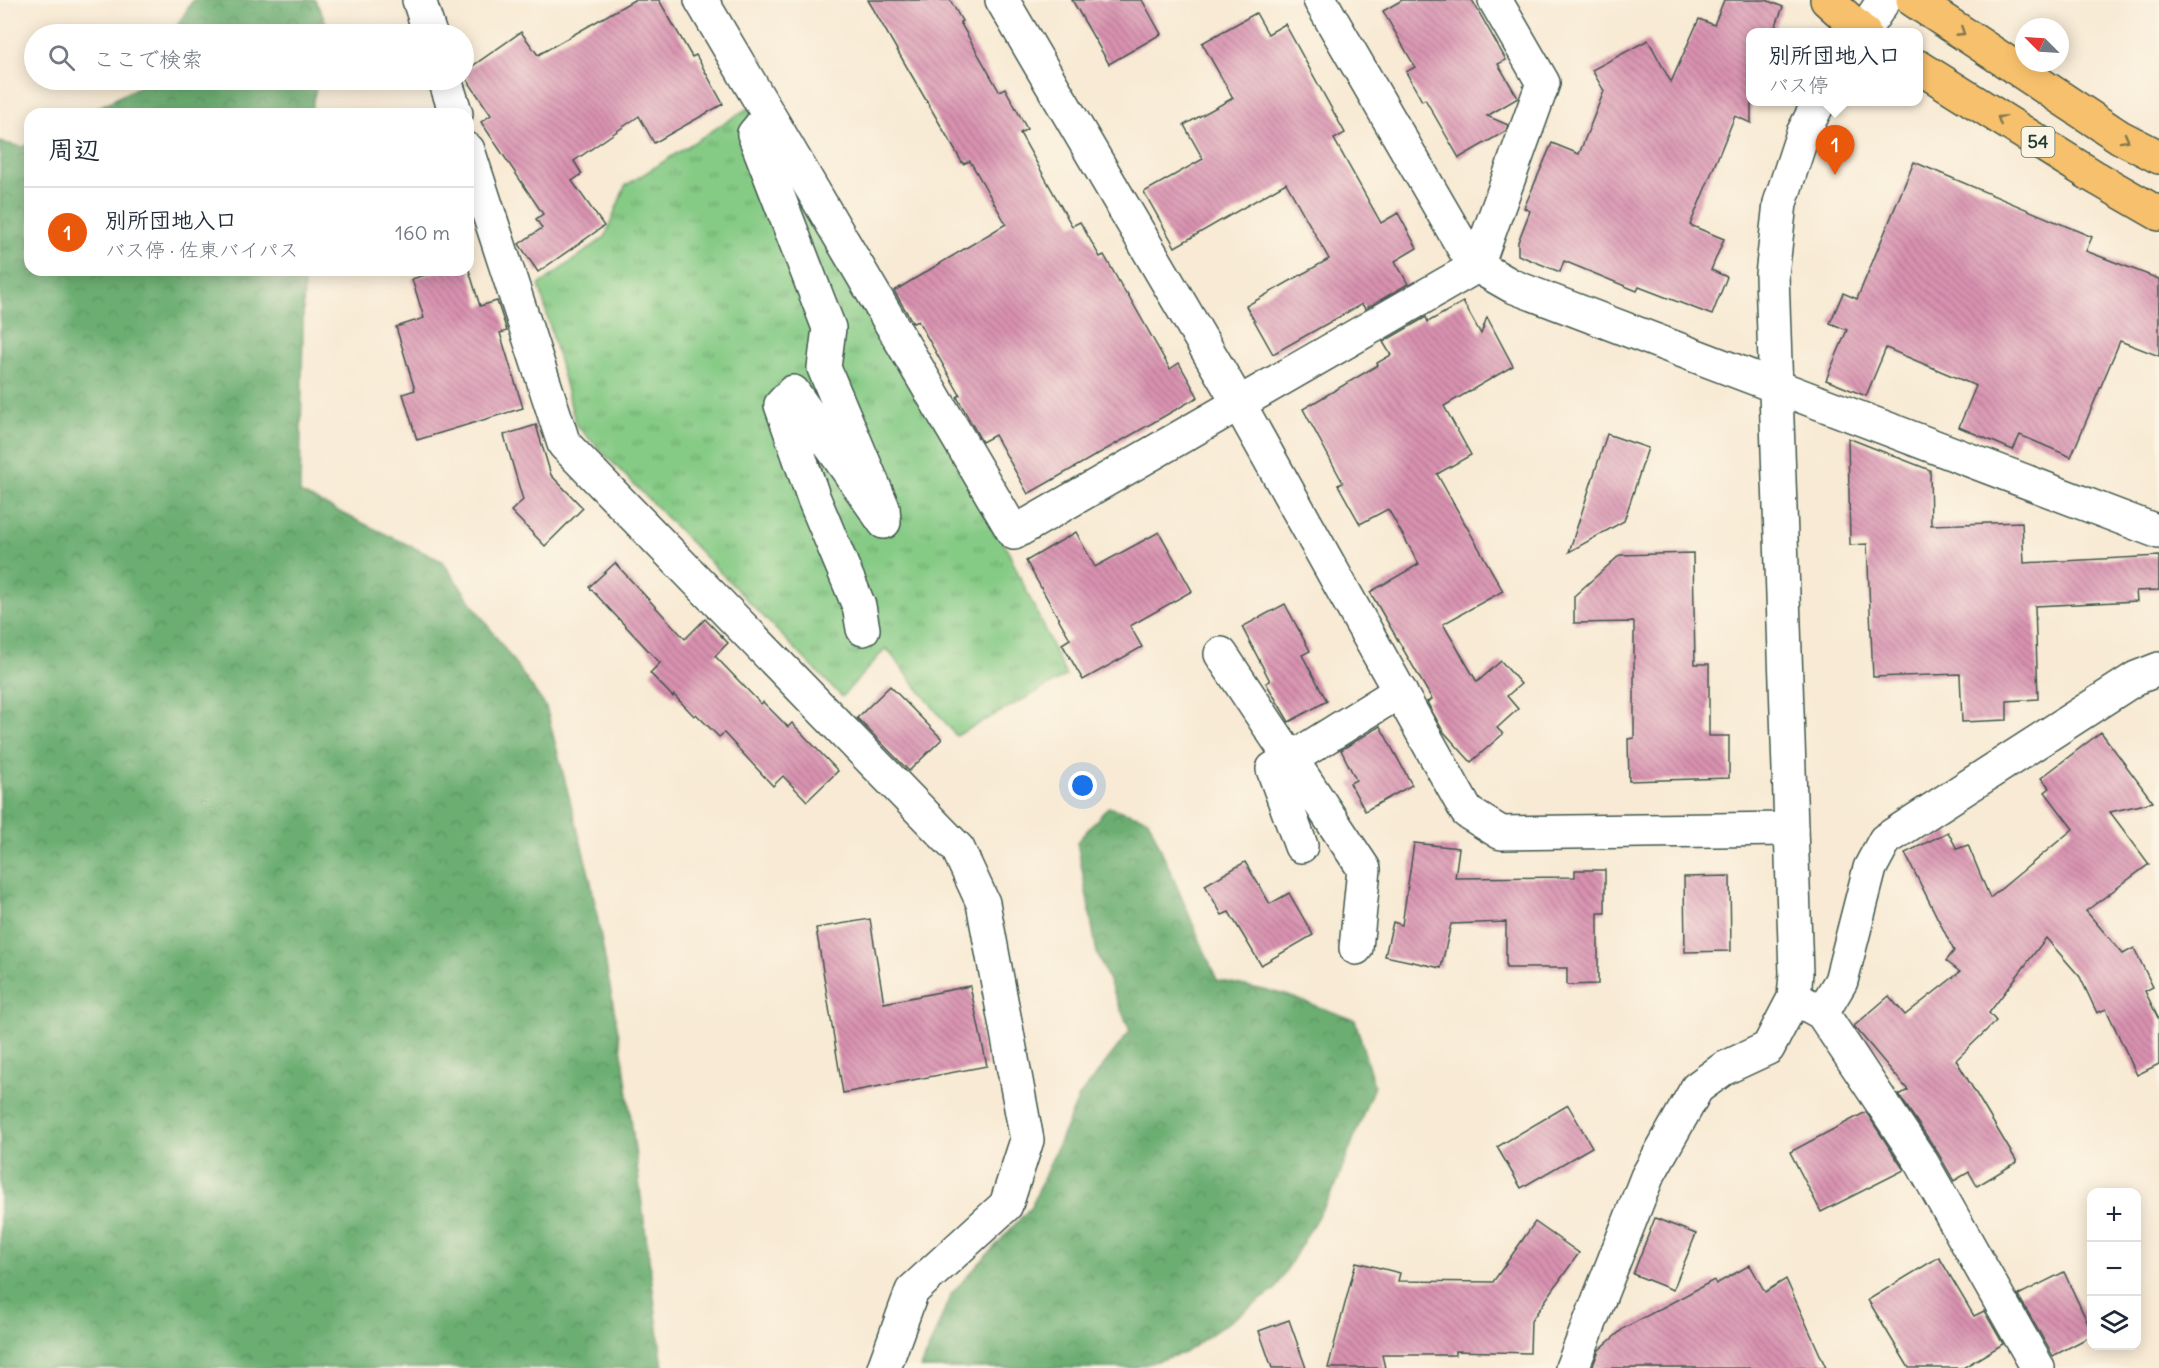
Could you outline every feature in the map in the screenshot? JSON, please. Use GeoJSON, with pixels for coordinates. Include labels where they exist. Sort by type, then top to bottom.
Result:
{"type":"FeatureCollection","features":[{"type":"Feature","properties":{"kind":"highway"},"geometry":{"type":"LineString","coordinates":[[1827,0],[1858,28]]}},
{"type":"Feature","properties":{"kind":"highway","name":"54"},"geometry":{"type":"LineString","coordinates":[[1913,0],[2120,137],[2159,157]]}},
{"type":"Feature","properties":{"kind":"highway","name":"54"},"geometry":{"type":"LineString","coordinates":[[1923,70],[2093,176],[2159,214]]}},
{"type":"Feature","properties":{"kind":"street"},"geometry":{"type":"LineString","coordinates":[[701,0],[1014,534],[1477,266],[1543,83],[1495,0]]}},
{"type":"Feature","properties":{"kind":"street"},"geometry":{"type":"LineString","coordinates":[[1002,0],[1239,404],[1467,812],[1502,833],[1791,829]]}},
{"type":"Feature","properties":{"kind":"street"},"geometry":{"type":"LineString","coordinates":[[1320,0],[1463,248],[1477,266],[1512,286],[2159,532]]}},
{"type":"Feature","properties":{"kind":"street"},"geometry":{"type":"LineString","coordinates":[[1866,28],[1884,0]]}},
{"type":"Feature","properties":{"kind":"street"},"geometry":{"type":"LineString","coordinates":[[448,90],[454,108]]}},
{"type":"Feature","properties":{"kind":"street"},"geometry":{"type":"LineString","coordinates":[[1817,106],[1803,133],[1780,203],[1772,275],[1796,973],[1808,1006],[1922,1163],[2038,1368]]}},
{"type":"Feature","properties":{"kind":"street"},"geometry":{"type":"LineString","coordinates":[[768,117],[754,134],[829,328],[824,368],[883,508],[884,522],[793,392],[781,405],[814,499],[859,606],[863,629]]}},
{"type":"Feature","properties":{"kind":"street"},"geometry":{"type":"LineString","coordinates":[[474,168],[564,444],[958,849],[982,903],[1027,1140],[1006,1205],[912,1291],[884,1368]]}},
{"type":"Feature","properties":{"kind":"street"},"geometry":{"type":"LineString","coordinates":[[1221,654],[1364,869],[1356,948]]}},
{"type":"Feature","properties":{"kind":"street"},"geometry":{"type":"LineString","coordinates":[[1572,1368],[1647,1177],[1697,1088],[1723,1069],[1768,1048],[1808,1006],[1841,981],[1870,868],[1885,840],[2136,678],[2159,669]]}},
{"type":"Feature","properties":{"kind":"street"},"geometry":{"type":"LineString","coordinates":[[1301,846],[1274,769],[1400,691]]}},
{"type":"Feature","properties":{"kind":"green space"},"geometry":{"type":"Polygon","coordinates":[[[193,0],[315,0],[327,24],[178,24],[193,0]]]}},
{"type":"Feature","properties":{"kind":"green space"},"geometry":{"type":"Polygon","coordinates":[[[132,90],[316,90],[311,108],[98,108],[132,90]]]}},
{"type":"Feature","properties":{"kind":"green space"},"geometry":{"type":"Polygon","coordinates":[[[751,106],[1001,536],[1066,676],[956,736],[886,648],[842,697],[576,425],[539,285],[605,237],[625,186],[751,106]]]}},
{"type":"Feature","properties":{"kind":"green space"},"geometry":{"type":"Polygon","coordinates":[[[0,142],[24,146],[24,276],[304,276],[300,493],[442,561],[546,707],[591,882],[624,1064],[663,1368],[0,1368],[0,142]]]}},
{"type":"Feature","properties":{"kind":"green space"},"geometry":{"type":"Polygon","coordinates":[[[1108,807],[1148,819],[1217,980],[1283,994],[1355,1020],[1374,1086],[1336,1185],[1275,1290],[1184,1353],[1133,1368],[921,1368],[951,1294],[1031,1207],[1079,1097],[1130,1031],[1097,953],[1077,842],[1108,807]]]}},
{"type":"Feature","properties":{"kind":"building"},"geometry":{"type":"Polygon","coordinates":[[[634,0],[659,0],[692,57],[696,55],[723,104],[654,143],[639,116],[574,161],[582,174],[572,181],[604,226],[538,272],[519,244],[542,228],[536,219],[543,214],[481,122],[491,115],[474,90],[474,65],[521,32],[538,55],[634,0]]]}},
{"type":"Feature","properties":{"kind":"building"},"geometry":{"type":"Polygon","coordinates":[[[868,0],[950,0],[999,91],[1005,88],[1027,129],[1020,133],[1072,226],[1080,222],[1100,257],[1104,255],[1170,369],[1179,363],[1198,397],[1028,494],[995,435],[982,442],[957,397],[960,395],[918,321],[913,323],[894,291],[1006,224],[970,161],[963,164],[868,0]]]}},
{"type":"Feature","properties":{"kind":"building"},"geometry":{"type":"Polygon","coordinates":[[[1072,0],[1142,0],[1161,34],[1109,64],[1072,0]]]}},
{"type":"Feature","properties":{"kind":"building"},"geometry":{"type":"Polygon","coordinates":[[[1402,0],[1472,0],[1506,60],[1498,64],[1518,98],[1487,116],[1508,125],[1506,131],[1459,158],[1425,99],[1422,101],[1406,72],[1415,67],[1383,11],[1402,0]]]}},
{"type":"Feature","properties":{"kind":"building"},"geometry":{"type":"Polygon","coordinates":[[[1724,0],[1766,0],[1783,7],[1775,28],[1746,28],[1746,106],[1751,106],[1751,123],[1735,116],[1690,225],[1724,239],[1711,270],[1727,277],[1712,315],[1639,287],[1637,291],[1564,261],[1560,272],[1518,255],[1518,242],[1530,211],[1524,208],[1552,143],[1579,154],[1604,91],[1592,70],[1648,40],[1671,82],[1699,19],[1714,25],[1724,0]]]}},
{"type":"Feature","properties":{"kind":"building"},"geometry":{"type":"Polygon","coordinates":[[[1256,13],[1268,34],[1285,24],[1345,133],[1334,139],[1381,223],[1398,213],[1417,248],[1395,261],[1408,284],[1365,309],[1362,304],[1273,354],[1246,306],[1329,259],[1286,183],[1175,247],[1144,192],[1203,159],[1184,125],[1233,98],[1202,43],[1256,13]]]}},
{"type":"Feature","properties":{"kind":"building"},"geometry":{"type":"Polygon","coordinates":[[[1914,162],[2092,237],[2086,251],[2159,279],[2159,356],[2120,341],[2071,457],[2020,435],[2013,450],[1959,427],[1976,386],[1886,348],[1866,396],[1826,380],[1847,330],[1830,323],[1843,293],[1857,299],[1914,162]]]}},
{"type":"Feature","properties":{"kind":"building"},"geometry":{"type":"Polygon","coordinates":[[[422,276],[471,276],[480,306],[497,301],[507,331],[500,333],[523,408],[417,440],[403,394],[415,390],[396,327],[424,318],[412,279],[422,276]]]}},
{"type":"Feature","properties":{"kind":"building"},"geometry":{"type":"Polygon","coordinates":[[[1463,302],[1481,334],[1487,317],[1513,366],[1444,406],[1471,455],[1437,474],[1503,591],[1443,624],[1477,682],[1501,661],[1521,684],[1507,696],[1518,709],[1497,728],[1503,734],[1471,762],[1443,731],[1427,702],[1432,699],[1370,592],[1419,564],[1388,509],[1360,524],[1338,485],[1343,483],[1303,409],[1391,355],[1383,342],[1426,317],[1428,322],[1463,302]]]}},
{"type":"Feature","properties":{"kind":"building"},"geometry":{"type":"Polygon","coordinates":[[[536,425],[551,475],[583,508],[545,546],[511,511],[523,500],[504,435],[536,425]]]}},
{"type":"Feature","properties":{"kind":"building"},"geometry":{"type":"Polygon","coordinates":[[[1607,434],[1648,448],[1624,521],[1569,552],[1607,434]]]}},
{"type":"Feature","properties":{"kind":"building"},"geometry":{"type":"Polygon","coordinates":[[[1848,438],[1930,470],[1931,525],[2022,522],[2024,563],[2159,556],[2159,590],[2136,591],[2137,601],[2035,606],[2038,699],[2007,701],[2007,720],[1962,722],[1960,674],[1873,677],[1867,544],[1850,545],[1848,438]]]}},
{"type":"Feature","properties":{"kind":"building"},"geometry":{"type":"Polygon","coordinates":[[[1076,532],[1095,567],[1159,532],[1192,591],[1130,626],[1142,647],[1083,680],[1062,644],[1070,639],[1026,561],[1076,532]]]}},
{"type":"Feature","properties":{"kind":"building"},"geometry":{"type":"Polygon","coordinates":[[[1693,553],[1695,664],[1709,664],[1709,736],[1729,736],[1729,778],[1629,781],[1628,739],[1634,738],[1634,622],[1574,623],[1574,596],[1620,555],[1693,553]]]}},
{"type":"Feature","properties":{"kind":"building"},"geometry":{"type":"Polygon","coordinates":[[[615,563],[685,639],[705,619],[728,643],[715,656],[761,704],[763,702],[788,727],[792,723],[838,771],[807,801],[783,776],[773,786],[724,733],[719,737],[696,714],[694,716],[674,695],[673,697],[650,673],[660,663],[589,587],[615,563]]]}},
{"type":"Feature","properties":{"kind":"building"},"geometry":{"type":"Polygon","coordinates":[[[1285,604],[1310,651],[1302,655],[1327,701],[1289,722],[1266,683],[1270,681],[1242,627],[1285,604]]]}},
{"type":"Feature","properties":{"kind":"building"},"geometry":{"type":"Polygon","coordinates":[[[890,686],[942,739],[909,771],[857,718],[890,686]]]}},
{"type":"Feature","properties":{"kind":"building"},"geometry":{"type":"Polygon","coordinates":[[[1380,726],[1412,785],[1365,811],[1350,783],[1356,780],[1341,750],[1380,726]]]}},
{"type":"Feature","properties":{"kind":"building"},"geometry":{"type":"Polygon","coordinates":[[[2101,732],[2153,802],[2110,812],[2149,864],[2086,911],[2123,954],[2134,948],[2153,987],[2145,991],[2159,1020],[2159,1064],[2137,1075],[2106,1009],[2097,1013],[2080,977],[2046,938],[1989,1013],[1996,1021],[1956,1060],[2017,1162],[1977,1186],[1969,1172],[1954,1181],[1899,1095],[1908,1090],[1854,1026],[1889,996],[1905,1015],[1960,972],[1946,961],[1954,951],[1905,853],[1948,832],[1957,849],[1968,845],[1990,898],[2073,829],[2045,792],[2050,788],[2041,778],[2101,732]]]}},
{"type":"Feature","properties":{"kind":"building"},"geometry":{"type":"Polygon","coordinates":[[[1414,843],[1459,848],[1455,878],[1575,877],[1575,870],[1605,870],[1605,913],[1598,913],[1598,984],[1567,985],[1567,968],[1506,968],[1506,922],[1451,924],[1441,968],[1385,956],[1393,922],[1402,925],[1414,843]]]}},
{"type":"Feature","properties":{"kind":"building"},"geometry":{"type":"Polygon","coordinates":[[[1245,862],[1270,904],[1289,893],[1313,935],[1261,965],[1229,912],[1222,915],[1205,885],[1245,862]]]}},
{"type":"Feature","properties":{"kind":"building"},"geometry":{"type":"Polygon","coordinates":[[[1730,876],[1731,951],[1685,952],[1684,877],[1730,876]]]}},
{"type":"Feature","properties":{"kind":"building"},"geometry":{"type":"Polygon","coordinates":[[[870,919],[884,1003],[970,986],[987,1066],[843,1093],[816,928],[870,919]]]}},
{"type":"Feature","properties":{"kind":"building"},"geometry":{"type":"Polygon","coordinates":[[[1568,1105],[1592,1147],[1521,1188],[1497,1147],[1568,1105]]]}},
{"type":"Feature","properties":{"kind":"building"},"geometry":{"type":"Polygon","coordinates":[[[1866,1112],[1904,1170],[1821,1212],[1790,1152],[1866,1112]]]}},
{"type":"Feature","properties":{"kind":"building"},"geometry":{"type":"Polygon","coordinates":[[[1655,1218],[1696,1234],[1673,1290],[1633,1274],[1655,1218]]]}},
{"type":"Feature","properties":{"kind":"building"},"geometry":{"type":"Polygon","coordinates":[[[1535,1222],[1579,1253],[1531,1321],[1530,1353],[1456,1351],[1456,1355],[1382,1355],[1385,1368],[1328,1368],[1356,1262],[1400,1273],[1398,1281],[1493,1282],[1535,1222]]]}},
{"type":"Feature","properties":{"kind":"building"},"geometry":{"type":"Polygon","coordinates":[[[1939,1257],[1974,1316],[1984,1311],[2003,1344],[1963,1368],[1909,1368],[1868,1300],[1939,1257]]]}},
{"type":"Feature","properties":{"kind":"building"},"geometry":{"type":"Polygon","coordinates":[[[1750,1265],[1765,1292],[1786,1279],[1826,1368],[1592,1368],[1599,1350],[1624,1328],[1714,1280],[1716,1284],[1750,1265]]]}},
{"type":"Feature","properties":{"kind":"building"},"geometry":{"type":"Polygon","coordinates":[[[2064,1272],[2087,1321],[2087,1338],[2053,1356],[2018,1295],[2064,1272]]]}},
{"type":"Feature","properties":{"kind":"building"},"geometry":{"type":"Polygon","coordinates":[[[1289,1320],[1306,1368],[1272,1368],[1259,1331],[1289,1320]]]}},
{"type":"Feature","properties":{"kind":"place","name":"別所団地入口"},"geometry":{"type":"Point","coordinates":[1835,175]}}]}
